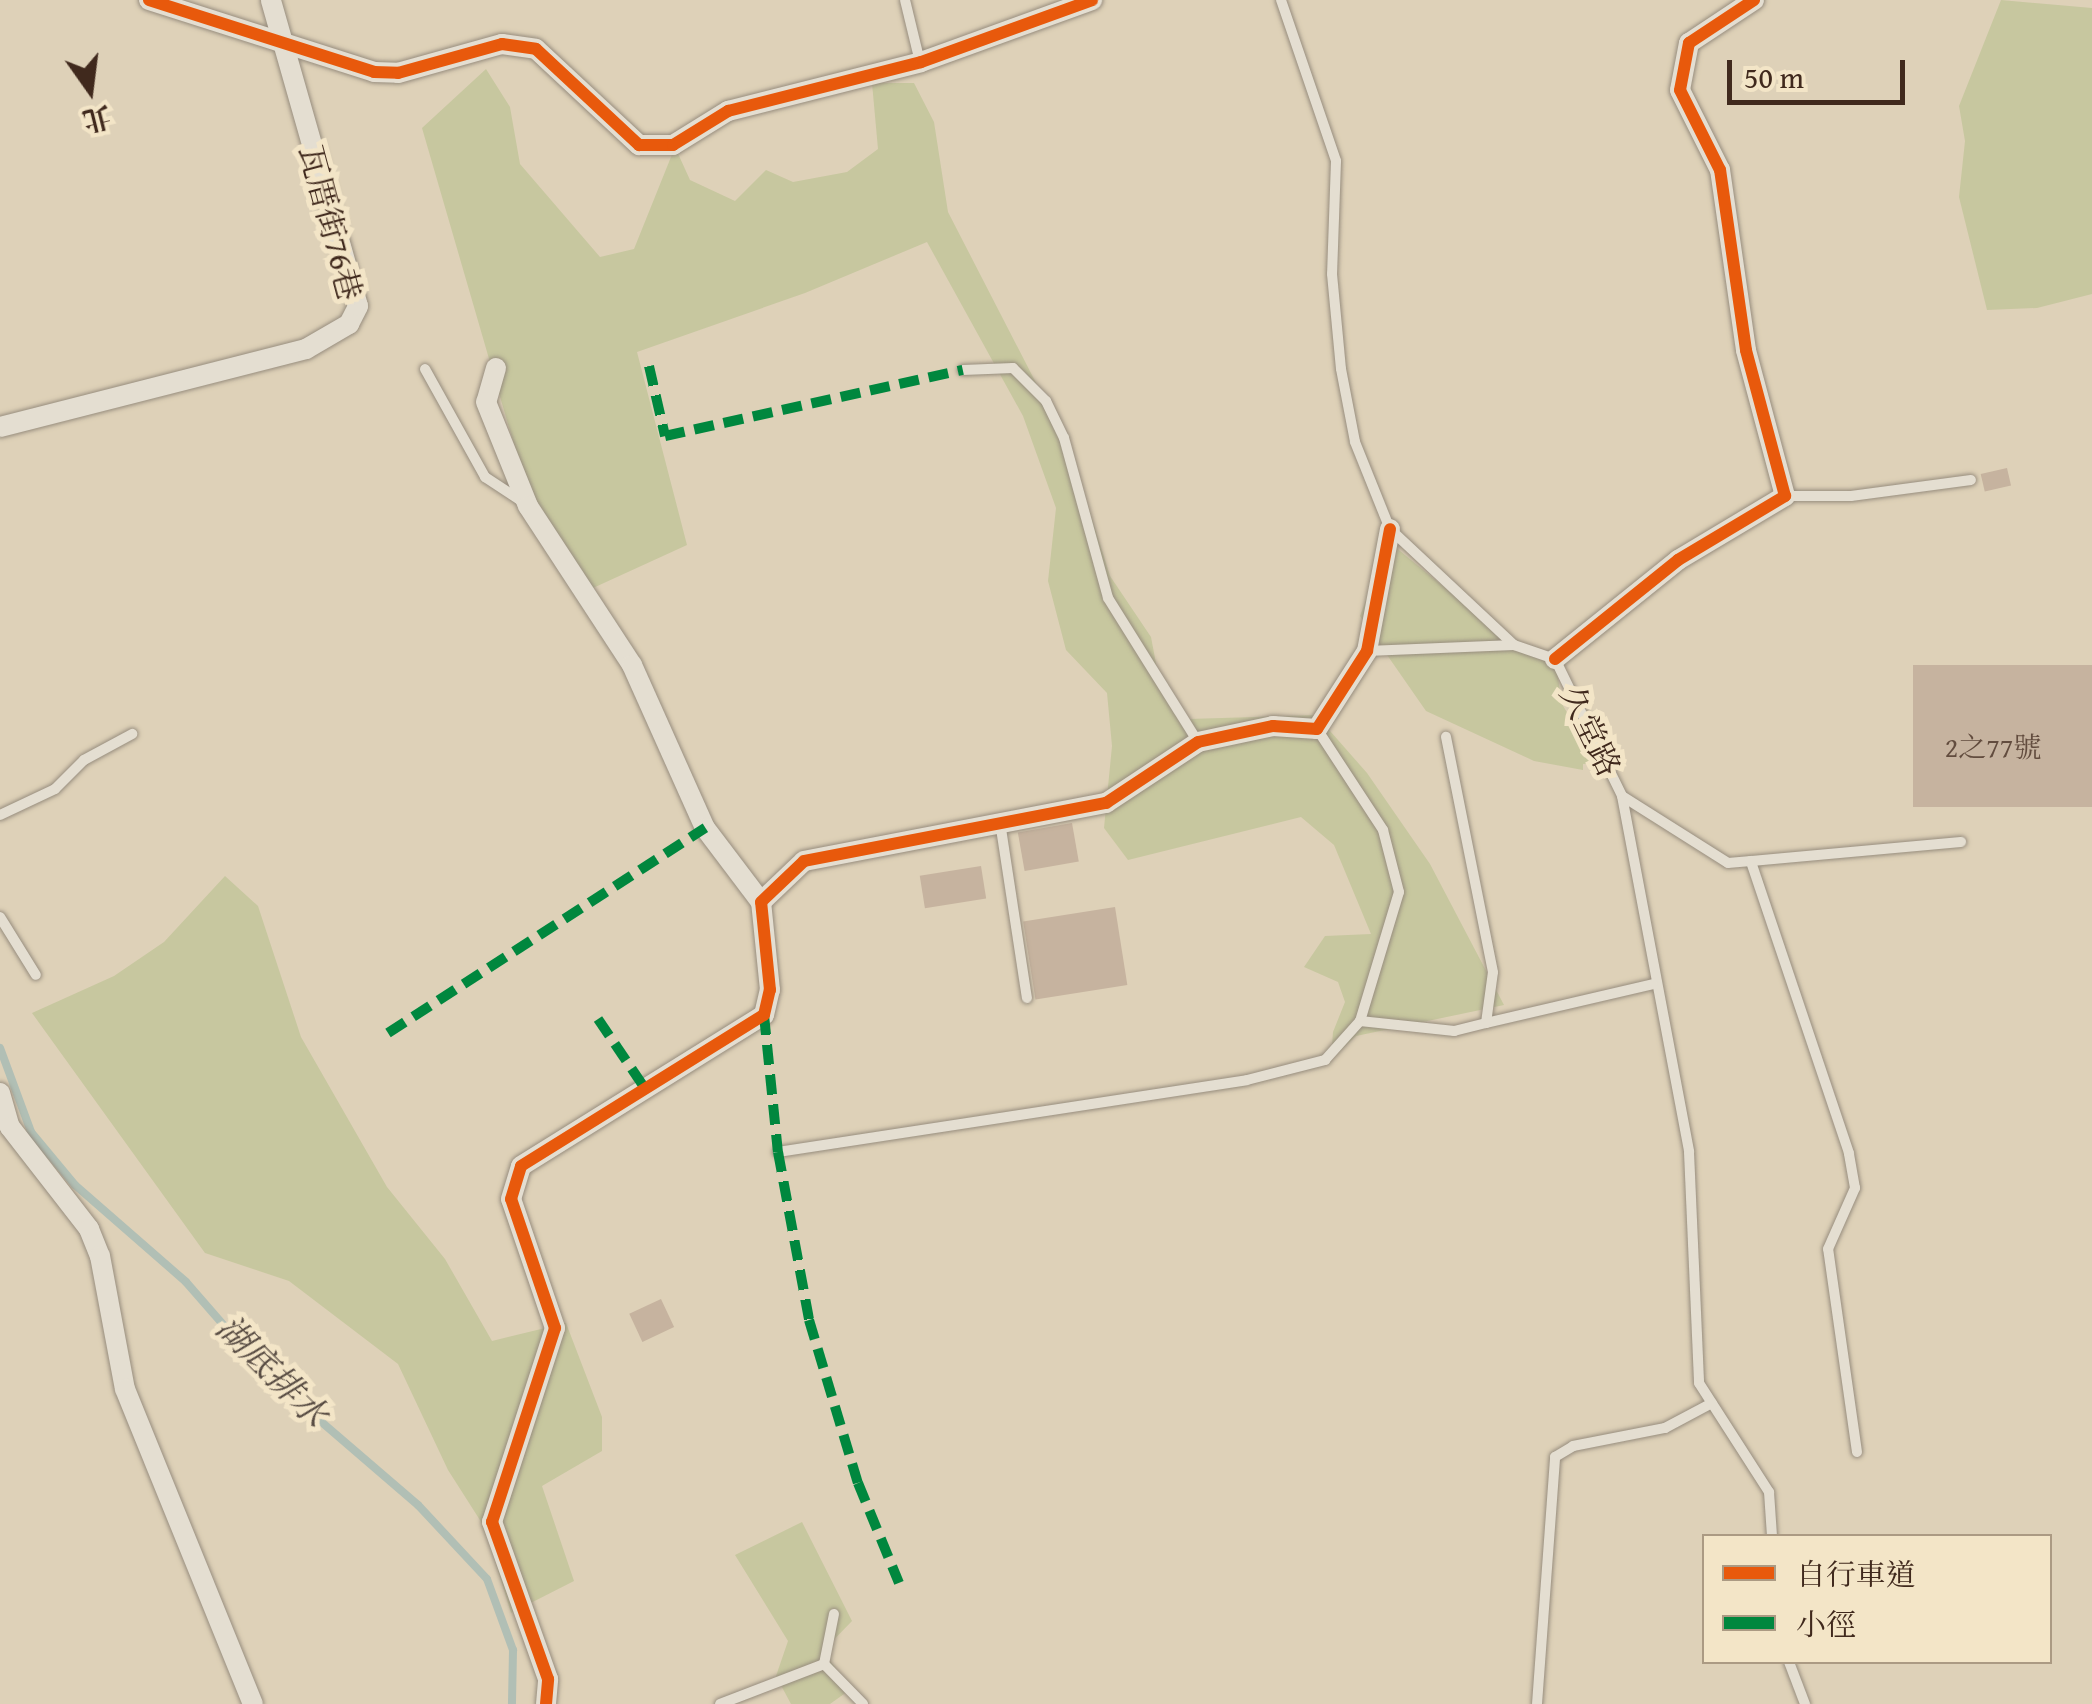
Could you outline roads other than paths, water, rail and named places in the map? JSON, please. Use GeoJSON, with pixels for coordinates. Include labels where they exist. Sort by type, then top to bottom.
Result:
{"type":"FeatureCollection","features":[{"type":"Feature","properties":{"kind":"street"},"geometry":{"type":"LineString","coordinates":[[149,0],[374,72],[398,73],[502,44],[536,49],[639,145],[672,145],[728,111],[921,62],[1092,0]]}},
{"type":"Feature","properties":{"kind":"street","name":"瓦厝街76巷"},"geometry":{"type":"LineString","coordinates":[[0,427],[306,349],[349,324],[358,306],[279,40],[271,0]]}},
{"type":"Feature","properties":{"kind":"street"},"geometry":{"type":"LineString","coordinates":[[1555,659],[1678,560],[1785,496],[1746,350],[1720,170],[1680,90],[1689,42],[1754,0]]}},
{"type":"Feature","properties":{"kind":"street"},"geometry":{"type":"LineString","coordinates":[[496,368],[486,402],[528,506],[632,665],[705,828],[761,902],[770,990],[764,1016],[521,1166],[511,1199],[555,1328],[492,1522],[548,1679],[546,1704]]}},
{"type":"Feature","properties":{"kind":"street"},"geometry":{"type":"LineString","coordinates":[[761,902],[804,861],[1106,803],[1198,742],[1272,726],[1318,729],[1367,651],[1390,529]]}},
{"type":"Feature","properties":{"kind":"street"},"geometry":{"type":"LineString","coordinates":[[0,1093],[10,1126],[89,1230],[100,1256],[125,1389],[170,1514],[253,1704]]}},
{"type":"Feature","properties":{"kind":"lane"},"geometry":{"type":"LineString","coordinates":[[905,0],[921,62]]}},
{"type":"Feature","properties":{"kind":"lane","name":"久堂路"},"geometry":{"type":"LineString","coordinates":[[1281,0],[1336,160],[1332,274],[1341,369],[1355,442],[1390,529],[1514,645],[1555,659],[1622,796],[1688,1152],[1700,1383],[1769,1492],[1772,1534]]}},
{"type":"Feature","properties":{"kind":"lane"},"geometry":{"type":"LineString","coordinates":[[963,370],[1012,368],[1046,402],[1064,438],[1108,598],[1198,742]]}},
{"type":"Feature","properties":{"kind":"lane"},"geometry":{"type":"LineString","coordinates":[[426,369],[484,477],[528,506]]}},
{"type":"Feature","properties":{"kind":"lane"},"geometry":{"type":"LineString","coordinates":[[1785,496],[1851,496],[1971,480]]}},
{"type":"Feature","properties":{"kind":"lane"},"geometry":{"type":"LineString","coordinates":[[1367,651],[1514,645]]}},
{"type":"Feature","properties":{"kind":"lane"},"geometry":{"type":"LineString","coordinates":[[778,1152],[1247,1080],[1325,1060],[1360,1021],[1398,892],[1383,830],[1318,729]]}},
{"type":"Feature","properties":{"kind":"lane"},"geometry":{"type":"LineString","coordinates":[[0,816],[55,790],[84,760],[132,734]]}},
{"type":"Feature","properties":{"kind":"lane"},"geometry":{"type":"LineString","coordinates":[[1446,737],[1493,972],[1486,1023]]}},
{"type":"Feature","properties":{"kind":"lane"},"geometry":{"type":"LineString","coordinates":[[1622,796],[1728,863],[1961,842]]}},
{"type":"Feature","properties":{"kind":"lane"},"geometry":{"type":"LineString","coordinates":[[1000,822],[1027,998]]}},
{"type":"Feature","properties":{"kind":"lane"},"geometry":{"type":"LineString","coordinates":[[1751,862],[1849,1153],[1855,1188],[1828,1248],[1857,1452]]}},
{"type":"Feature","properties":{"kind":"lane"},"geometry":{"type":"LineString","coordinates":[[0,917],[36,975]]}},
{"type":"Feature","properties":{"kind":"lane"},"geometry":{"type":"LineString","coordinates":[[1360,1021],[1454,1031],[1654,984]]}},
{"type":"Feature","properties":{"kind":"lane"},"geometry":{"type":"LineString","coordinates":[[1537,1704],[1555,1457],[1573,1446],[1664,1428],[1712,1402]]}},
{"type":"Feature","properties":{"kind":"lane"},"geometry":{"type":"LineString","coordinates":[[824,1664],[834,1614]]}},
{"type":"Feature","properties":{"kind":"lane"},"geometry":{"type":"LineString","coordinates":[[720,1704],[824,1664]]}},
{"type":"Feature","properties":{"kind":"lane"},"geometry":{"type":"LineString","coordinates":[[824,1664],[863,1704]]}},
{"type":"Feature","properties":{"kind":"lane"},"geometry":{"type":"LineString","coordinates":[[1790,1664],[1806,1704]]}},
{"type":"Feature","properties":{"kind":"waterway","name":"湖底排水"},"geometry":{"type":"LineString","coordinates":[[0,1048],[31,1132],[75,1185],[186,1282],[268,1376],[418,1505],[487,1579],[513,1650],[512,1704]]}}]}
